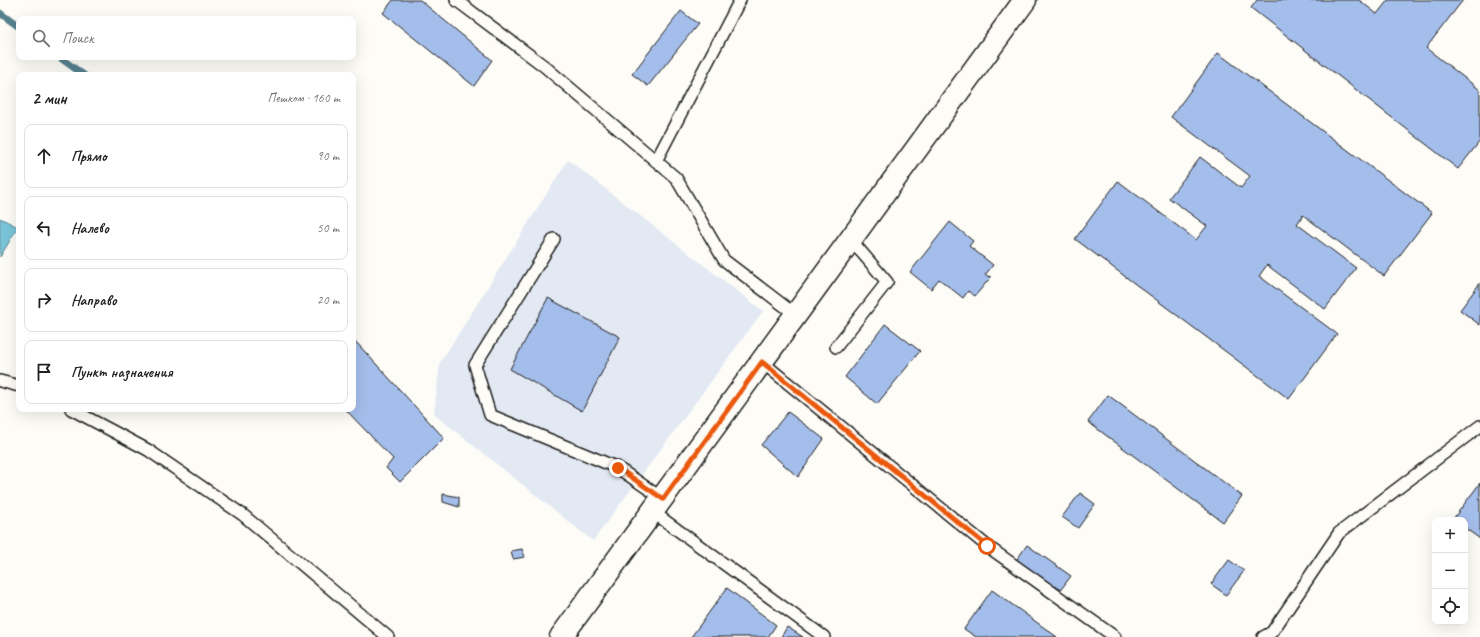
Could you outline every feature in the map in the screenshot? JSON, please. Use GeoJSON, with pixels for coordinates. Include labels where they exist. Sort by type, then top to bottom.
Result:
{"type":"FeatureCollection","features":[{"type":"Feature","properties":{"kind":"street"},"geometry":{"type":"LineString","coordinates":[[561,637],[658,506],[1025,0]]}},
{"type":"Feature","properties":{"kind":"lane"},"geometry":{"type":"LineString","coordinates":[[456,0],[544,66],[676,178],[724,260],[796,315]]}},
{"type":"Feature","properties":{"kind":"lane"},"geometry":{"type":"LineString","coordinates":[[656,161],[740,0]]}},
{"type":"Feature","properties":{"kind":"lane"},"geometry":{"type":"LineString","coordinates":[[554,239],[475,365],[490,415],[618,468],[658,506],[824,637]]}},
{"type":"Feature","properties":{"kind":"lane"},"geometry":{"type":"LineString","coordinates":[[836,347],[887,282],[851,240]]}},
{"type":"Feature","properties":{"kind":"lane"},"geometry":{"type":"LineString","coordinates":[[762,362],[987,546],[1115,637]]}},
{"type":"Feature","properties":{"kind":"lane"},"geometry":{"type":"LineString","coordinates":[[0,381],[16,385]]}},
{"type":"Feature","properties":{"kind":"lane"},"geometry":{"type":"LineString","coordinates":[[77,412],[148,450],[243,515],[388,637]]}},
{"type":"Feature","properties":{"kind":"lane"},"geometry":{"type":"LineString","coordinates":[[1263,637],[1272,632],[1339,533],[1480,426]]}},
{"type":"Feature","properties":{"kind":"shaded area"},"geometry":{"type":"Polygon","coordinates":[[[568,160],[763,311],[593,541],[434,414],[440,363],[568,160]]]}},
{"type":"Feature","properties":{"kind":"water"},"geometry":{"type":"Polygon","coordinates":[[[0,218],[16,226],[16,230],[0,257],[0,218]]]}},
{"type":"Feature","properties":{"kind":"building"},"geometry":{"type":"Polygon","coordinates":[[[393,0],[420,0],[492,60],[474,86],[383,13],[393,0]]]}},
{"type":"Feature","properties":{"kind":"building"},"geometry":{"type":"Polygon","coordinates":[[[1257,0],[1359,0],[1377,14],[1388,0],[1463,0],[1426,48],[1480,90],[1480,141],[1458,169],[1251,8],[1257,0]]]}},
{"type":"Feature","properties":{"kind":"building"},"geometry":{"type":"Polygon","coordinates":[[[681,11],[698,24],[648,86],[632,74],[681,11]]]}},
{"type":"Feature","properties":{"kind":"building"},"geometry":{"type":"Polygon","coordinates":[[[1218,53],[1432,213],[1384,276],[1303,215],[1297,224],[1356,268],[1325,309],[1267,265],[1259,276],[1337,334],[1289,399],[1075,239],[1118,181],[1196,240],[1207,226],[1169,198],[1200,157],[1241,188],[1250,176],[1171,117],[1218,53]]]}},
{"type":"Feature","properties":{"kind":"building"},"geometry":{"type":"Polygon","coordinates":[[[950,222],[973,241],[969,246],[993,265],[985,275],[991,277],[975,296],[968,291],[963,298],[939,279],[931,289],[910,272],[950,222]]]}},
{"type":"Feature","properties":{"kind":"building"},"geometry":{"type":"Polygon","coordinates":[[[1480,283],[1480,325],[1460,310],[1480,283]]]}},
{"type":"Feature","properties":{"kind":"building"},"geometry":{"type":"Polygon","coordinates":[[[548,298],[620,337],[582,411],[510,369],[548,298]]]}},
{"type":"Feature","properties":{"kind":"building"},"geometry":{"type":"Polygon","coordinates":[[[885,324],[920,351],[877,404],[845,377],[885,324]]]}},
{"type":"Feature","properties":{"kind":"building"},"geometry":{"type":"Polygon","coordinates":[[[356,342],[444,438],[400,482],[386,468],[393,459],[348,412],[356,412],[356,342]]]}},
{"type":"Feature","properties":{"kind":"building"},"geometry":{"type":"Polygon","coordinates":[[[1108,395],[1242,496],[1223,522],[1088,422],[1108,395]]]}},
{"type":"Feature","properties":{"kind":"building"},"geometry":{"type":"Polygon","coordinates":[[[788,412],[824,439],[798,477],[761,445],[788,412]]]}},
{"type":"Feature","properties":{"kind":"building"},"geometry":{"type":"Polygon","coordinates":[[[1480,483],[1480,539],[1468,530],[1468,517],[1454,517],[1480,483]]]}},
{"type":"Feature","properties":{"kind":"building"},"geometry":{"type":"Polygon","coordinates":[[[1080,493],[1095,504],[1078,528],[1062,517],[1080,493]]]}},
{"type":"Feature","properties":{"kind":"building"},"geometry":{"type":"Polygon","coordinates":[[[443,494],[459,497],[459,507],[443,502],[443,494]]]}},
{"type":"Feature","properties":{"kind":"building"},"geometry":{"type":"Polygon","coordinates":[[[1027,545],[1071,576],[1056,596],[1013,565],[1027,545]]]}},
{"type":"Feature","properties":{"kind":"building"},"geometry":{"type":"Polygon","coordinates":[[[522,549],[525,557],[513,559],[511,551],[522,549]]]}},
{"type":"Feature","properties":{"kind":"building"},"geometry":{"type":"Polygon","coordinates":[[[1229,560],[1244,571],[1226,595],[1211,584],[1229,560]]]}},
{"type":"Feature","properties":{"kind":"building"},"geometry":{"type":"Polygon","coordinates":[[[727,588],[776,625],[768,637],[691,637],[727,588]]]}},
{"type":"Feature","properties":{"kind":"building"},"geometry":{"type":"Polygon","coordinates":[[[992,590],[1057,637],[976,637],[964,629],[992,590]]]}},
{"type":"Feature","properties":{"kind":"building"},"geometry":{"type":"Polygon","coordinates":[[[787,627],[803,637],[781,637],[787,627]]]}},
{"type":"Feature","properties":{"kind":"waterway"},"geometry":{"type":"LineString","coordinates":[[0,13],[16,25]]}},
{"type":"Feature","properties":{"kind":"waterway"},"geometry":{"type":"LineString","coordinates":[[63,60],[80,72]]}},
{"type":"Feature","properties":{"kind":"route"},"geometry":{"type":"LineString","coordinates":[[618,468],[663,499],[762,362],[872,450],[987,546]]}}]}
